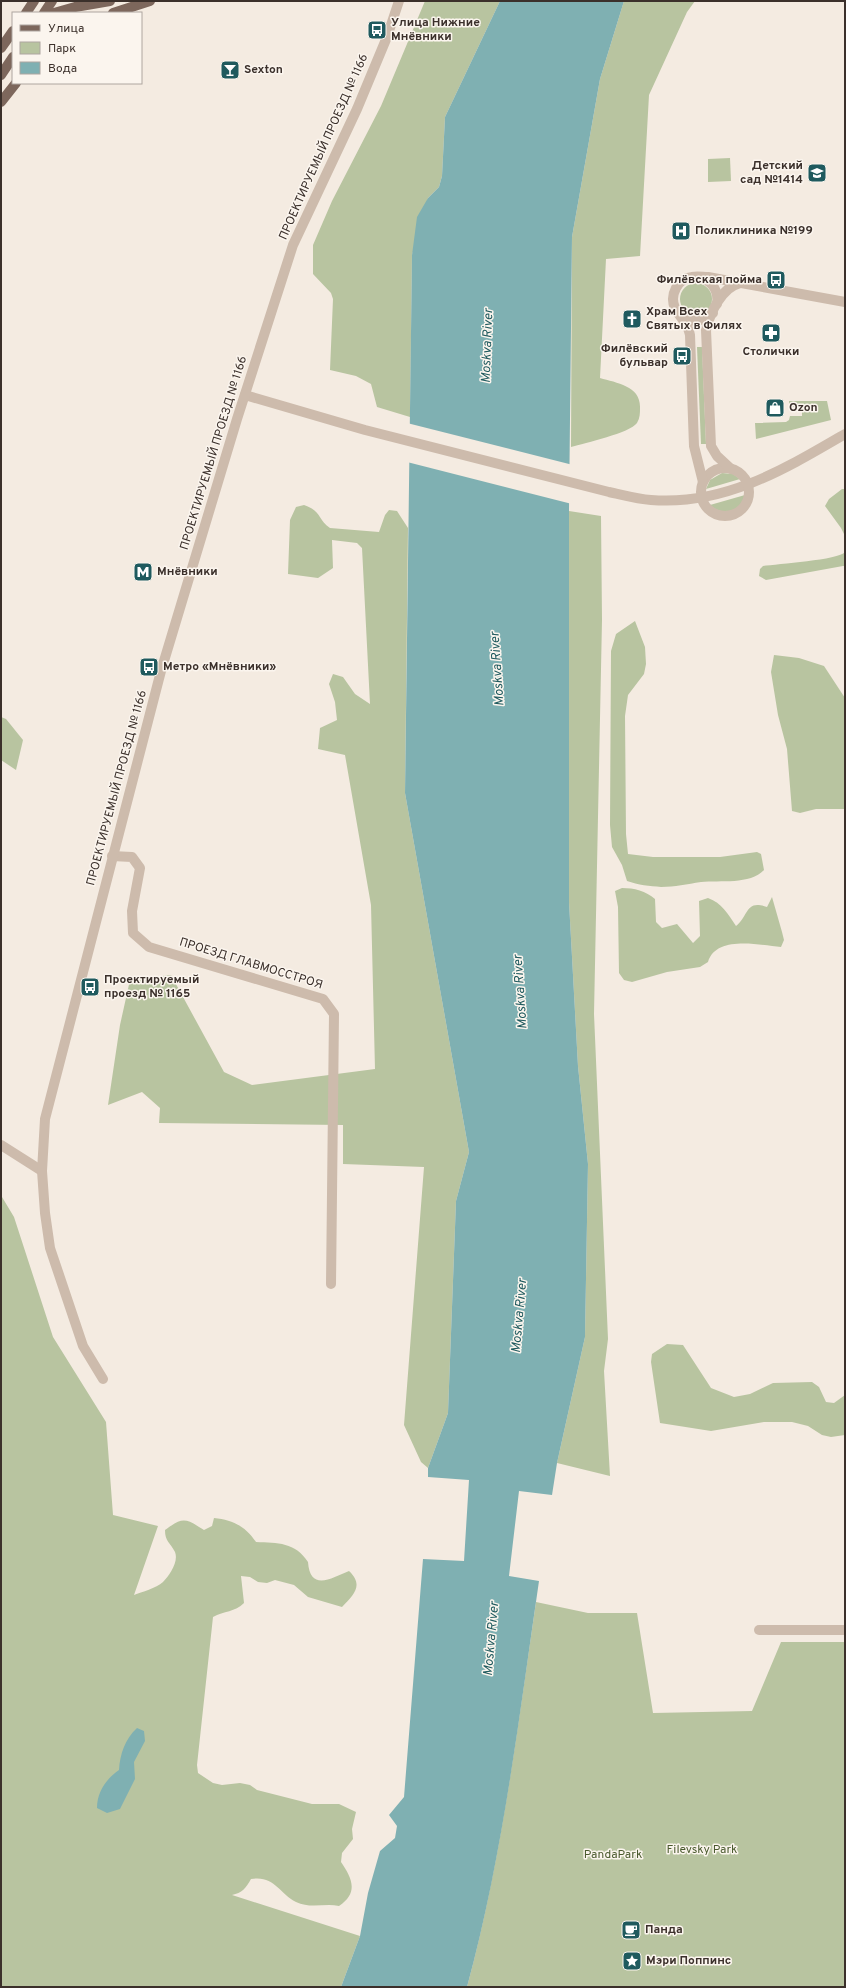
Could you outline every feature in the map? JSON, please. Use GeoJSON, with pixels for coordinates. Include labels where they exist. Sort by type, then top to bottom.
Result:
{"type":"FeatureCollection","features":[{"type":"Feature","properties":{"kind":"main road"},"geometry":{"type":"LineString","coordinates":[[27,12],[34,1]]}},
{"type":"Feature","properties":{"kind":"main road"},"geometry":{"type":"LineString","coordinates":[[45,12],[52,1]]}},
{"type":"Feature","properties":{"kind":"main road"},"geometry":{"type":"LineString","coordinates":[[59,12],[110,1]]}},
{"type":"Feature","properties":{"kind":"main road"},"geometry":{"type":"LineString","coordinates":[[116,12],[150,1]]}},
{"type":"Feature","properties":{"kind":"main road"},"geometry":{"type":"LineString","coordinates":[[1,41],[12,32]]}},
{"type":"Feature","properties":{"kind":"main road"},"geometry":{"type":"LineString","coordinates":[[1,48],[12,32]]}},
{"type":"Feature","properties":{"kind":"main road"},"geometry":{"type":"LineString","coordinates":[[1,75],[12,58]]}},
{"type":"Feature","properties":{"kind":"main road"},"geometry":{"type":"LineString","coordinates":[[1,102],[15,84]]}},
{"type":"Feature","properties":{"kind":"street","name":"ПРОЕКТИРУЕМЫЙ ПРОЕЗД № 1166"},"geometry":{"type":"LineString","coordinates":[[387,37],[399,1]]}},
{"type":"Feature","properties":{"kind":"street","name":"ПРОЕКТИРУЕМЫЙ ПРОЕЗД № 1166"},"geometry":{"type":"LineString","coordinates":[[42,1170],[45,1119],[112,856],[171,635],[245,395],[293,245],[357,109],[387,37],[404,1]]}},
{"type":"Feature","properties":{"kind":"street"},"geometry":{"type":"LineString","coordinates":[[698,277],[708,281],[716,290],[718,301],[706,330],[711,446],[717,456],[731,469],[740,473],[748,485],[748,501],[744,508],[732,516],[725,517],[711,512],[701,498],[703,482],[694,446],[690,335],[688,327],[673,304],[675,289],[686,278],[698,277],[742,283],[845,302]]}},
{"type":"Feature","properties":{"kind":"street"},"geometry":{"type":"LineString","coordinates":[[682,317],[688,320],[702,320],[714,310],[726,289],[732,285],[742,283]]}},
{"type":"Feature","properties":{"kind":"street"},"geometry":{"type":"LineString","coordinates":[[245,395],[365,430],[609,492],[651,500],[701,498],[748,485],[786,468],[845,434]]}},
{"type":"Feature","properties":{"kind":"street"},"geometry":{"type":"LineString","coordinates":[[703,482],[715,470],[731,469]]}},
{"type":"Feature","properties":{"kind":"street","name":"ПРОЕЗД ГЛАВМОССТРОЯ"},"geometry":{"type":"LineString","coordinates":[[112,856],[132,857],[140,868],[132,911],[133,933],[150,947],[323,999],[334,1014],[331,1284]]}},
{"type":"Feature","properties":{"kind":"street"},"geometry":{"type":"LineString","coordinates":[[1,1145],[42,1170],[45,1213],[50,1248],[83,1346],[104,1379]]}},
{"type":"Feature","properties":{"kind":"street"},"geometry":{"type":"LineString","coordinates":[[759,1630],[845,1630]]}},
{"type":"Feature","properties":{"kind":"green space"},"geometry":{"type":"Polygon","coordinates":[[[425,1],[500,1],[445,117],[442,176],[439,187],[428,198],[412,255],[410,417],[377,407],[371,384],[356,376],[330,370],[333,299],[331,293],[313,274],[313,245],[332,201],[381,106],[425,1]]]}},
{"type":"Feature","properties":{"kind":"green space"},"geometry":{"type":"Polygon","coordinates":[[[624,1],[695,1],[687,12],[649,95],[640,256],[606,259],[600,378],[627,387],[637,395],[640,408],[639,417],[637,423],[633,427],[607,437],[571,447],[572,237],[600,79],[624,1]]]}},
{"type":"Feature","properties":{"kind":"green space"},"geometry":{"type":"Polygon","coordinates":[[[730,158],[731,181],[708,182],[708,159],[730,158]]]}},
{"type":"Feature","properties":{"kind":"green space"},"geometry":{"type":"Polygon","coordinates":[[[693,283],[699,283],[708,287],[712,299],[708,311],[699,315],[693,315],[684,311],[680,302],[680,296],[684,287],[693,283]]]}},
{"type":"Feature","properties":{"kind":"green space"},"geometry":{"type":"Polygon","coordinates":[[[697,347],[702,347],[706,444],[701,444],[697,347]]]}},
{"type":"Feature","properties":{"kind":"green space"},"geometry":{"type":"Polygon","coordinates":[[[789,401],[827,401],[831,420],[756,439],[755,423],[786,422],[789,420],[790,416],[802,416],[802,406],[789,407],[789,401]]]}},
{"type":"Feature","properties":{"kind":"green space"},"geometry":{"type":"Polygon","coordinates":[[[722,473],[733,474],[740,479],[706,489],[710,480],[722,473]]]}},
{"type":"Feature","properties":{"kind":"green space"},"geometry":{"type":"Polygon","coordinates":[[[842,489],[845,489],[845,536],[825,506],[829,499],[842,489]]]}},
{"type":"Feature","properties":{"kind":"green space"},"geometry":{"type":"Polygon","coordinates":[[[745,495],[740,505],[730,511],[720,511],[710,505],[745,495]]]}},
{"type":"Feature","properties":{"kind":"green space"},"geometry":{"type":"Polygon","coordinates":[[[304,505],[314,510],[330,528],[379,532],[385,515],[389,510],[397,511],[408,528],[405,793],[469,1152],[456,1201],[448,1413],[428,1468],[421,1462],[404,1425],[424,1167],[343,1164],[343,1125],[159,1123],[160,1108],[142,1092],[108,1105],[120,1025],[130,980],[171,975],[224,1072],[252,1085],[375,1069],[371,905],[345,755],[318,749],[320,728],[337,720],[335,702],[329,684],[333,674],[343,677],[355,694],[370,704],[362,548],[357,543],[332,540],[333,568],[318,578],[288,574],[290,520],[296,507],[304,505]]]}},
{"type":"Feature","properties":{"kind":"green space"},"geometry":{"type":"Polygon","coordinates":[[[569,511],[601,516],[602,620],[594,1014],[608,1339],[604,1371],[610,1476],[557,1463],[585,1337],[588,1164],[578,1066],[569,902],[569,511]]]}},
{"type":"Feature","properties":{"kind":"green space"},"geometry":{"type":"Polygon","coordinates":[[[845,552],[845,566],[766,580],[759,576],[760,569],[763,566],[832,557],[845,552]]]}},
{"type":"Feature","properties":{"kind":"green space"},"geometry":{"type":"Polygon","coordinates":[[[635,621],[645,647],[646,664],[644,674],[628,695],[625,716],[626,834],[628,854],[653,857],[720,857],[757,852],[761,854],[764,870],[758,875],[743,880],[701,882],[666,887],[644,885],[627,881],[622,865],[612,847],[610,825],[611,651],[616,634],[635,621]]]}},
{"type":"Feature","properties":{"kind":"green space"},"geometry":{"type":"Polygon","coordinates":[[[774,655],[799,658],[824,666],[845,698],[845,809],[816,809],[800,813],[792,811],[787,749],[778,715],[771,672],[774,655]]]}},
{"type":"Feature","properties":{"kind":"green space"},"geometry":{"type":"Polygon","coordinates":[[[1,717],[6,719],[23,740],[16,770],[1,760],[1,717]]]}},
{"type":"Feature","properties":{"kind":"green space"},"geometry":{"type":"Polygon","coordinates":[[[622,888],[640,890],[655,899],[656,922],[662,928],[677,924],[693,943],[700,936],[699,901],[708,898],[713,900],[724,909],[736,926],[751,907],[760,905],[767,907],[772,897],[784,940],[781,947],[750,944],[729,945],[720,948],[713,954],[708,962],[700,967],[667,972],[632,982],[624,980],[619,973],[618,907],[615,891],[622,888]]]}},
{"type":"Feature","properties":{"kind":"green space"},"geometry":{"type":"Polygon","coordinates":[[[2,1197],[14,1217],[53,1337],[106,1422],[113,1515],[158,1526],[134,1595],[149,1590],[163,1582],[175,1564],[175,1552],[167,1540],[165,1530],[180,1521],[188,1521],[204,1530],[212,1526],[214,1518],[233,1522],[243,1528],[256,1542],[279,1543],[292,1547],[303,1555],[308,1562],[313,1577],[317,1580],[329,1579],[349,1571],[356,1581],[356,1590],[342,1607],[308,1597],[294,1585],[275,1580],[267,1583],[258,1582],[250,1577],[241,1576],[244,1603],[233,1610],[213,1617],[197,1765],[198,1773],[213,1783],[222,1785],[240,1783],[250,1785],[257,1790],[312,1804],[339,1804],[356,1812],[352,1829],[353,1839],[342,1853],[341,1862],[352,1885],[351,1891],[345,1901],[339,1906],[312,1906],[301,1904],[290,1898],[271,1882],[259,1878],[251,1879],[243,1890],[232,1895],[360,1936],[341,1987],[1,1987],[2,1197]]]}},
{"type":"Feature","properties":{"kind":"green space"},"geometry":{"type":"Polygon","coordinates":[[[667,1344],[683,1345],[711,1388],[734,1397],[750,1394],[773,1383],[812,1382],[819,1387],[826,1402],[834,1403],[845,1395],[845,1435],[831,1437],[822,1435],[808,1426],[792,1422],[764,1422],[711,1431],[660,1423],[651,1362],[652,1354],[667,1344]]]}},
{"type":"Feature","properties":{"kind":"green space","name":"Filevsky Park"},"geometry":{"type":"Polygon","coordinates":[[[536,1602],[588,1613],[637,1613],[653,1713],[752,1711],[781,1642],[845,1642],[845,1987],[467,1987],[479,1940],[499,1844],[536,1602]]]}},
{"type":"Feature","properties":{"kind":"water","name":"Moskva River"},"geometry":{"type":"Polygon","coordinates":[[[500,1],[624,1],[600,79],[572,237],[569,511],[569,902],[578,1066],[588,1164],[585,1337],[557,1463],[552,1495],[519,1491],[509,1576],[539,1581],[509,1786],[491,1887],[467,1987],[341,1987],[360,1936],[368,1893],[380,1851],[395,1838],[397,1826],[389,1815],[404,1797],[423,1559],[464,1561],[469,1480],[428,1477],[428,1468],[448,1413],[456,1201],[469,1152],[405,793],[412,255],[417,217],[428,198],[439,187],[442,176],[445,117],[500,1]]]}},
{"type":"Feature","properties":{"kind":"water"},"geometry":{"type":"Polygon","coordinates":[[[137,1728],[144,1731],[145,1741],[134,1762],[135,1779],[120,1809],[107,1813],[97,1808],[97,1802],[103,1786],[110,1777],[119,1770],[126,1742],[137,1728]]]}},
{"type":"Feature","properties":{"kind":"pier"},"geometry":{"type":"Polygon","coordinates":[[[407,423],[573,465],[572,504],[407,462],[407,423]]]}},
{"type":"Feature","properties":{"kind":"place","name":"Улица Нижние Мнёвники"},"geometry":{"type":"Point","coordinates":[377,30]}},
{"type":"Feature","properties":{"kind":"place","name":"Sexton"},"geometry":{"type":"Point","coordinates":[230,70]}},
{"type":"Feature","properties":{"kind":"place","name":"Детский сад №1414"},"geometry":{"type":"Point","coordinates":[817,173]}},
{"type":"Feature","properties":{"kind":"place","name":"Поликлиника №199"},"geometry":{"type":"Point","coordinates":[681,231]}},
{"type":"Feature","properties":{"kind":"place","name":"Филёвская пойма"},"geometry":{"type":"Point","coordinates":[776,280]}},
{"type":"Feature","properties":{"kind":"place","name":"Храм Всех Святых в Филях"},"geometry":{"type":"Point","coordinates":[632,319]}},
{"type":"Feature","properties":{"kind":"place","name":"Столички"},"geometry":{"type":"Point","coordinates":[771,333]}},
{"type":"Feature","properties":{"kind":"place","name":"Филёвский бульвар"},"geometry":{"type":"Point","coordinates":[682,356]}},
{"type":"Feature","properties":{"kind":"place","name":"Ozon"},"geometry":{"type":"Point","coordinates":[775,408]}},
{"type":"Feature","properties":{"kind":"place","name":"Мнёвники"},"geometry":{"type":"Point","coordinates":[143,572]}},
{"type":"Feature","properties":{"kind":"place","name":"Метро «Мнёвники»"},"geometry":{"type":"Point","coordinates":[149,667]}},
{"type":"Feature","properties":{"kind":"place","name":"Проектируемый проезд № 1165"},"geometry":{"type":"Point","coordinates":[90,987]}},
{"type":"Feature","properties":{"kind":"place","name":"Панда"},"geometry":{"type":"Point","coordinates":[631,1930]}},
{"type":"Feature","properties":{"kind":"place","name":"Мэри Поппинс"},"geometry":{"type":"Point","coordinates":[632,1961]}},
{"type":"Feature","properties":{"kind":"park label","name":"PandaPark"},"geometry":{"type":"Point","coordinates":[613,1855]}}]}
